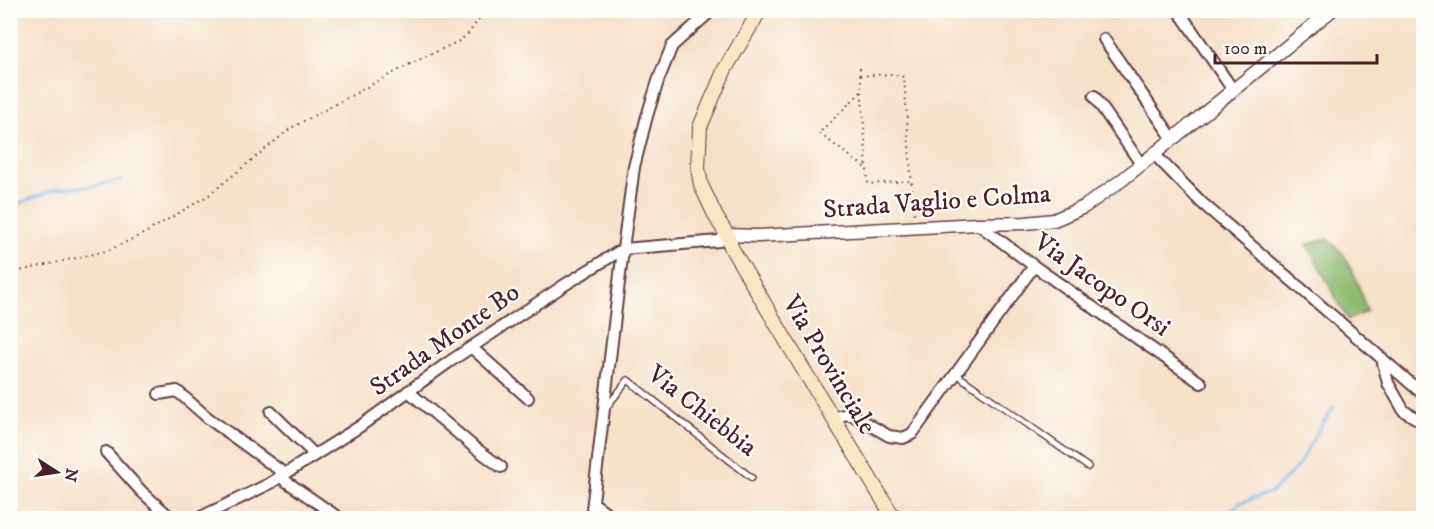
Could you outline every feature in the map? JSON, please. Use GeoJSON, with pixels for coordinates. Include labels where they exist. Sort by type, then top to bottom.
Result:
{"type":"FeatureCollection","features":[{"type":"Feature","properties":{"kind":"main road","name":"Via Provinciale"},"geometry":{"type":"LineString","coordinates":[[760,10],[725,69],[700,128],[698,168],[701,185],[732,249],[894,519]]}},
{"type":"Feature","properties":{"kind":"street"},"geometry":{"type":"LineString","coordinates":[[591,519],[634,167],[647,116],[672,46],[712,10]]}},
{"type":"Feature","properties":{"kind":"street"},"geometry":{"type":"LineString","coordinates":[[1178,10],[1233,90]]}},
{"type":"Feature","properties":{"kind":"street","name":"Strada Vaglio e Colma"},"geometry":{"type":"LineString","coordinates":[[727,235],[758,236],[978,224],[1025,224],[1054,220],[1084,207],[1141,165],[1332,10]]}},
{"type":"Feature","properties":{"kind":"street"},"geometry":{"type":"LineString","coordinates":[[1104,39],[1173,139]]}},
{"type":"Feature","properties":{"kind":"street"},"geometry":{"type":"LineString","coordinates":[[1094,96],[1141,165]]}},
{"type":"Feature","properties":{"kind":"street"},"geometry":{"type":"LineString","coordinates":[[1154,154],[1202,203],[1424,394]]}},
{"type":"Feature","properties":{"kind":"street","name":"Via Jacopo Orsi"},"geometry":{"type":"LineString","coordinates":[[978,224],[1034,266],[1201,382]]}},
{"type":"Feature","properties":{"kind":"street","name":"Strada Monte Bo"},"geometry":{"type":"LineString","coordinates":[[199,519],[269,484],[359,427],[471,347],[623,249],[719,241],[727,235]]}},
{"type":"Feature","properties":{"kind":"street"},"geometry":{"type":"LineString","coordinates":[[833,418],[847,414],[890,436],[903,438],[912,434],[1034,266]]}},
{"type":"Feature","properties":{"kind":"street"},"geometry":{"type":"LineString","coordinates":[[471,347],[528,398]]}},
{"type":"Feature","properties":{"kind":"street"},"geometry":{"type":"LineString","coordinates":[[1382,357],[1388,383],[1404,411],[1424,423]]}},
{"type":"Feature","properties":{"kind":"street"},"geometry":{"type":"LineString","coordinates":[[159,394],[177,391],[208,418],[339,519]]}},
{"type":"Feature","properties":{"kind":"street"},"geometry":{"type":"LineString","coordinates":[[408,392],[501,467]]}},
{"type":"Feature","properties":{"kind":"street"},"geometry":{"type":"LineString","coordinates":[[271,412],[315,455]]}},
{"type":"Feature","properties":{"kind":"street"},"geometry":{"type":"LineString","coordinates":[[106,452],[142,492],[171,519]]}},
{"type":"Feature","properties":{"kind":"street"},"geometry":{"type":"LineString","coordinates":[[593,503],[614,519]]}},
{"type":"Feature","properties":{"kind":"lane"},"geometry":{"type":"LineString","coordinates":[[956,374],[1088,467]]}},
{"type":"Feature","properties":{"kind":"lane","name":"Via Chiebbia"},"geometry":{"type":"LineString","coordinates":[[603,412],[628,380],[752,478]]}},
{"type":"Feature","properties":{"kind":"path"},"geometry":{"type":"LineString","coordinates":[[10,274],[107,251],[145,233],[208,195],[291,128],[410,64],[459,41],[469,33],[485,10]]}},
{"type":"Feature","properties":{"kind":"path"},"geometry":{"type":"LineString","coordinates":[[860,69],[868,184],[912,181]]}},
{"type":"Feature","properties":{"kind":"path"},"geometry":{"type":"LineString","coordinates":[[860,76],[890,74],[904,77],[915,227]]}},
{"type":"Feature","properties":{"kind":"path"},"geometry":{"type":"LineString","coordinates":[[861,92],[819,133],[867,170]]}},
{"type":"Feature","properties":{"kind":"green space"},"geometry":{"type":"Polygon","coordinates":[[[1328,239],[1343,254],[1357,281],[1367,311],[1348,320],[1307,244],[1328,239]]]}},
{"type":"Feature","properties":{"kind":"waterway"},"geometry":{"type":"LineString","coordinates":[[10,207],[56,189],[93,186],[121,180]]}},
{"type":"Feature","properties":{"kind":"waterway"},"geometry":{"type":"LineString","coordinates":[[1222,518],[1240,503],[1272,492],[1298,466],[1334,407]]}}]}
